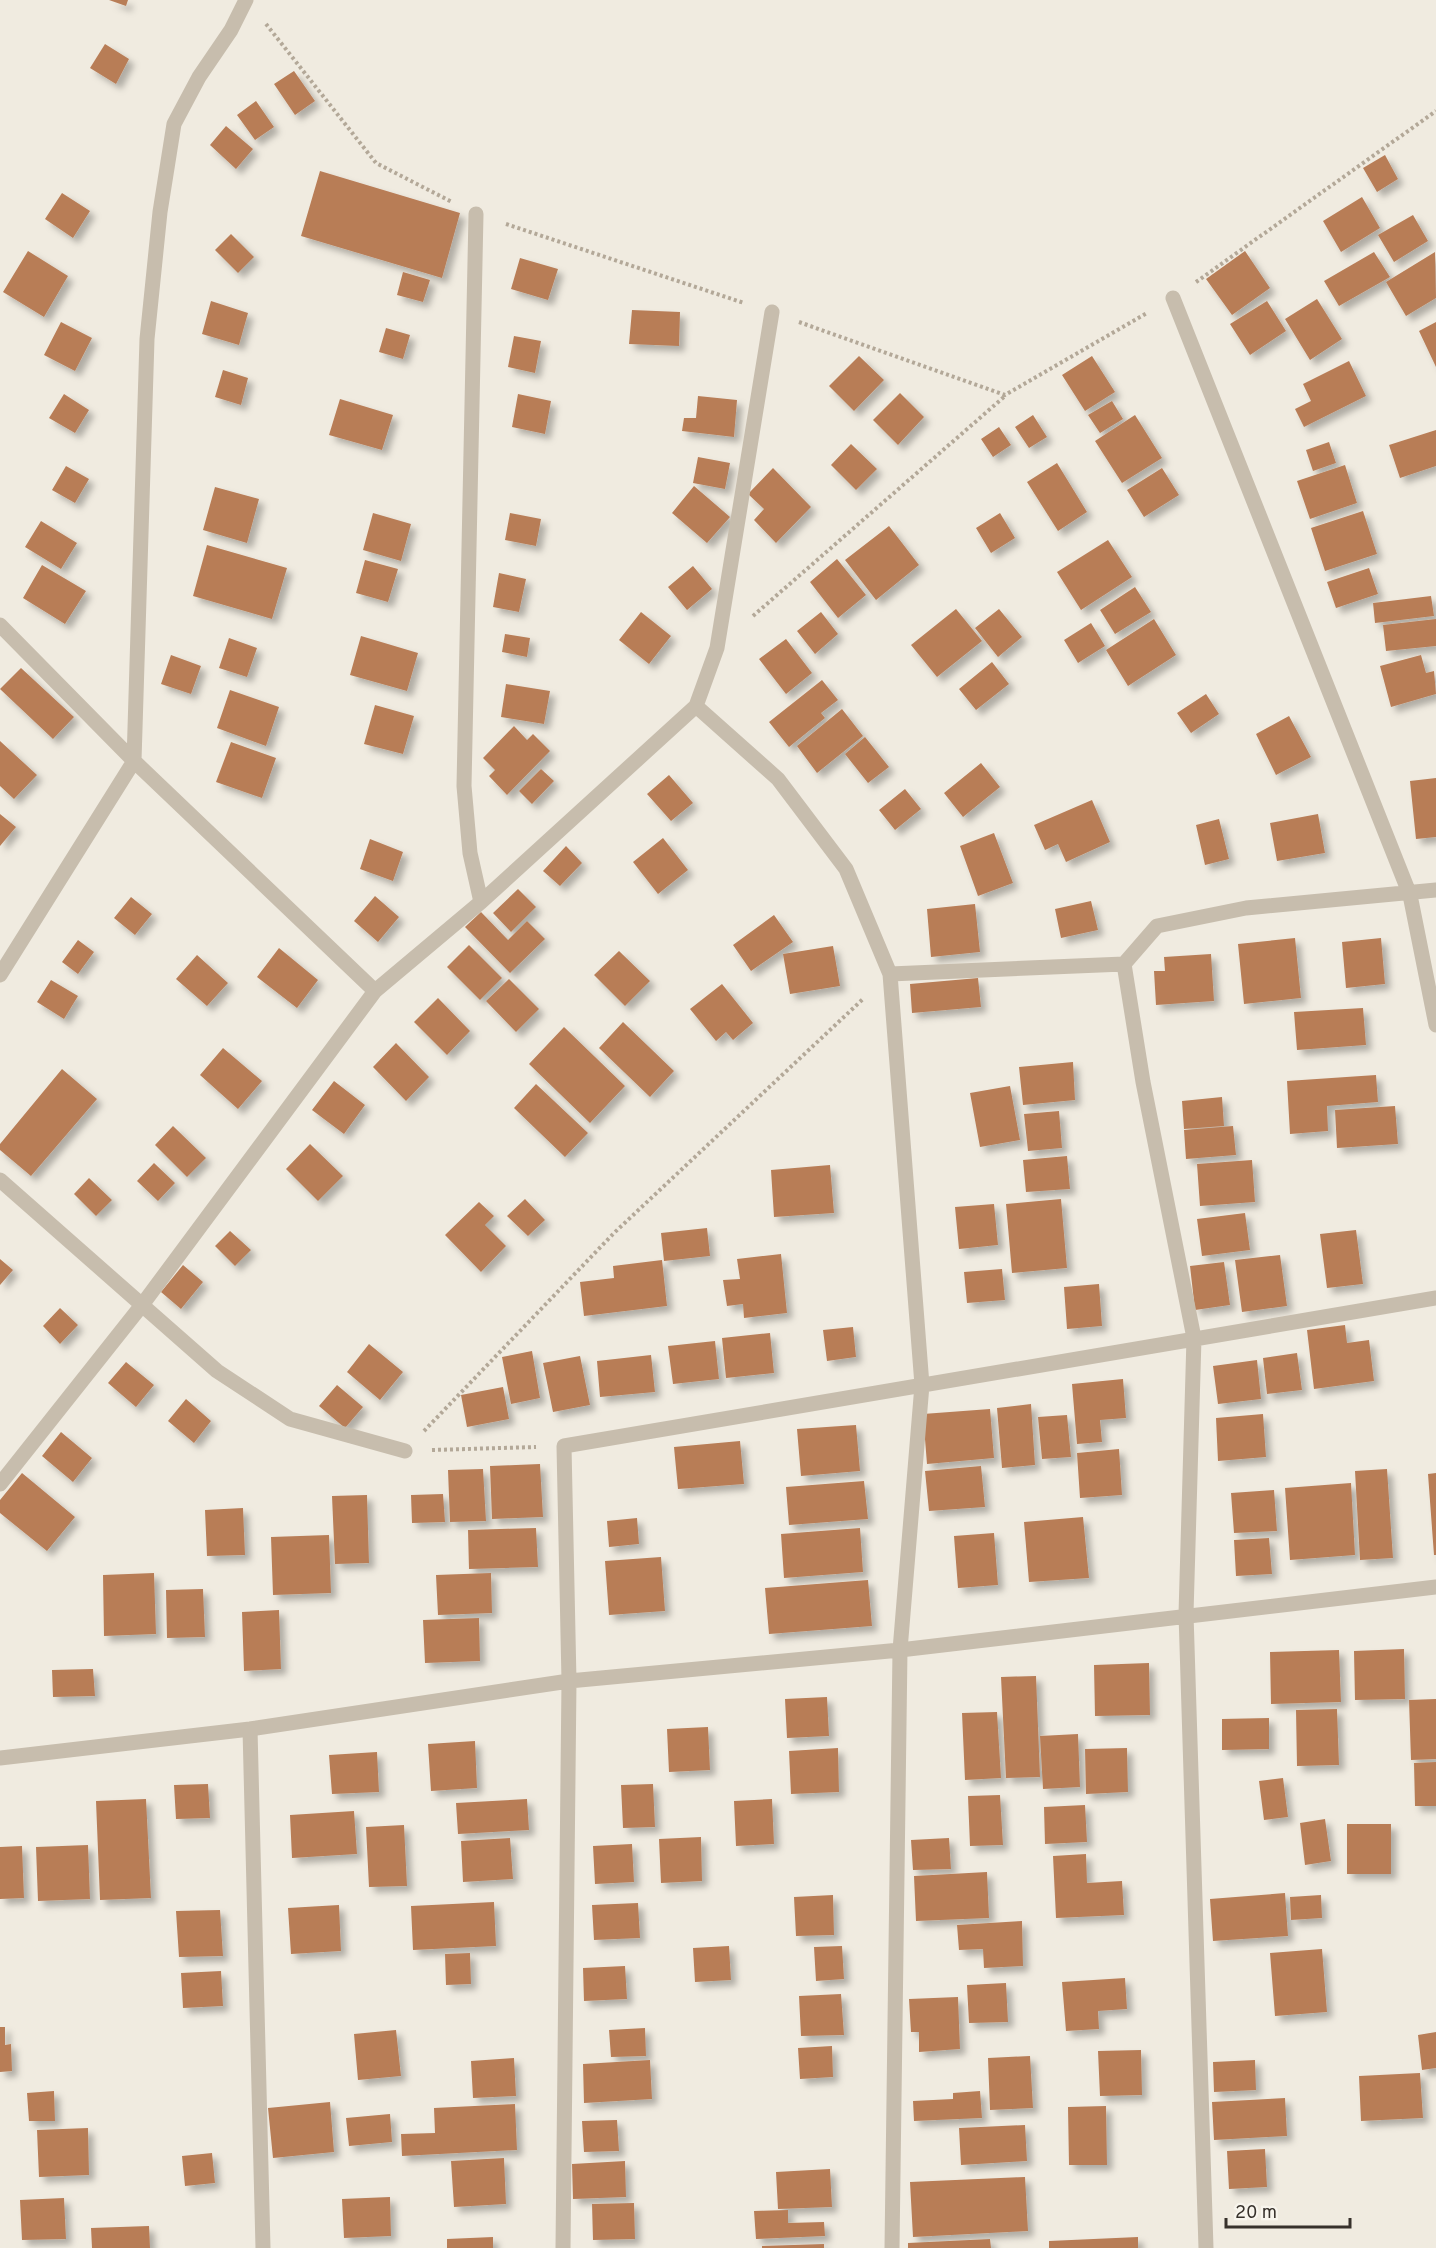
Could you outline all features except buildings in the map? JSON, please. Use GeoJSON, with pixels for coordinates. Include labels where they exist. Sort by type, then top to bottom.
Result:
{"type":"FeatureCollection","features":[{"type":"Feature","properties":{"kind":"street"},"geometry":{"type":"LineString","coordinates":[[0,975],[134,761],[147,339],[160,212],[174,124],[246,0]]}},
{"type":"Feature","properties":{"kind":"street"},"geometry":{"type":"LineString","coordinates":[[476,214],[464,786],[470,853],[481,902]]}},
{"type":"Feature","properties":{"kind":"street"},"geometry":{"type":"LineString","coordinates":[[1173,298],[1410,895],[1436,1025]]}},
{"type":"Feature","properties":{"kind":"street"},"geometry":{"type":"LineString","coordinates":[[0,1484],[142,1305],[375,991],[481,902],[696,706],[717,648],[772,312]]}},
{"type":"Feature","properties":{"kind":"street"},"geometry":{"type":"LineString","coordinates":[[0,625],[134,761],[375,991]]}},
{"type":"Feature","properties":{"kind":"street"},"geometry":{"type":"LineString","coordinates":[[696,706],[778,779],[846,869],[890,974],[922,1385],[900,1650],[892,2248]]}},
{"type":"Feature","properties":{"kind":"street"},"geometry":{"type":"LineString","coordinates":[[890,974],[1124,964],[1157,926],[1246,908],[1410,895],[1436,890]]}},
{"type":"Feature","properties":{"kind":"street"},"geometry":{"type":"LineString","coordinates":[[1124,964],[1143,1082],[1194,1338],[1186,1614],[1206,2248]]}},
{"type":"Feature","properties":{"kind":"street"},"geometry":{"type":"LineString","coordinates":[[0,1180],[217,1371],[290,1419],[405,1451]]}},
{"type":"Feature","properties":{"kind":"street"},"geometry":{"type":"LineString","coordinates":[[563,2248],[569,1681],[564,1446],[1436,1298]]}},
{"type":"Feature","properties":{"kind":"street"},"geometry":{"type":"LineString","coordinates":[[0,1758],[250,1729],[569,1681],[900,1650],[1186,1614],[1436,1587]]}},
{"type":"Feature","properties":{"kind":"street"},"geometry":{"type":"LineString","coordinates":[[250,1729],[263,2248]]}},
{"type":"Feature","properties":{"kind":"path"},"geometry":{"type":"LineString","coordinates":[[261,18],[376,163],[476,214],[772,312],[1005,395]]}},
{"type":"Feature","properties":{"kind":"path"},"geometry":{"type":"LineString","coordinates":[[717,648],[1005,395],[1173,298],[1436,111]]}},
{"type":"Feature","properties":{"kind":"path"},"geometry":{"type":"LineString","coordinates":[[405,1451],[614,1233],[890,974]]}},
{"type":"Feature","properties":{"kind":"path"},"geometry":{"type":"LineString","coordinates":[[405,1451],[564,1446]]}}]}
